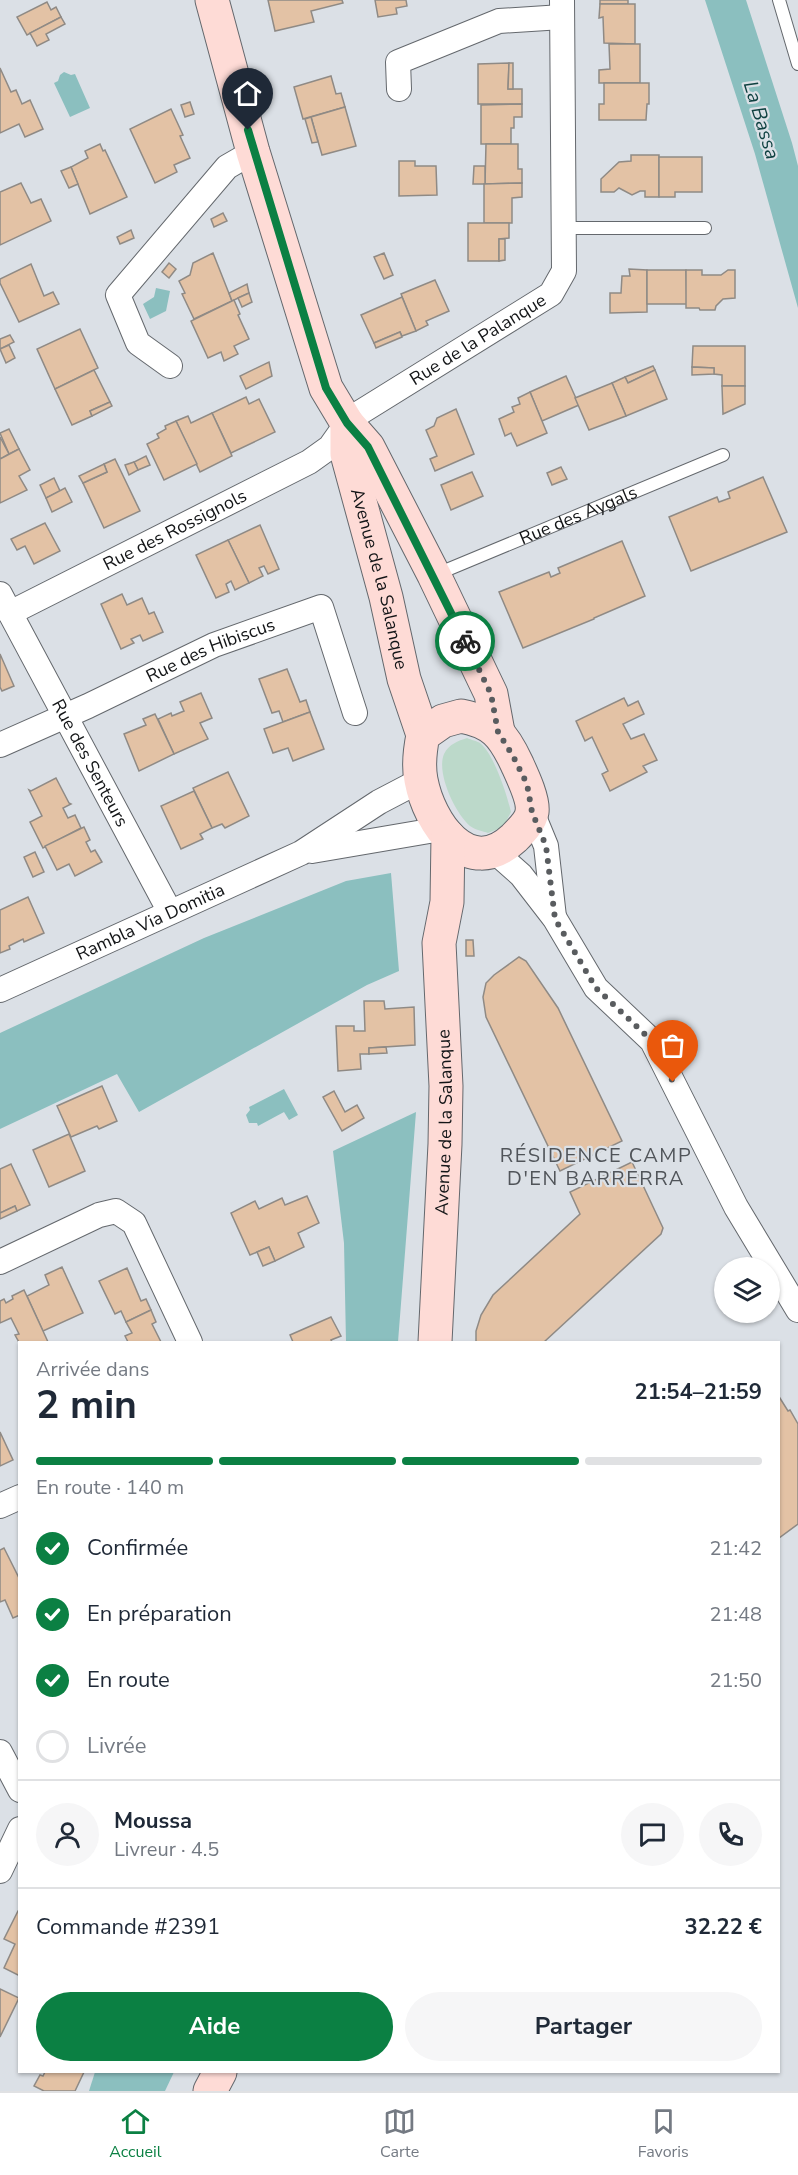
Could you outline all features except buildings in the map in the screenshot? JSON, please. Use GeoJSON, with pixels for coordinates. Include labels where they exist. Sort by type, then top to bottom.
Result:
{"type":"FeatureCollection","features":[{"type":"Feature","properties":{"kind":"street","name":"Avenue de la Salanque"},"geometry":{"type":"LineString","coordinates":[[212,0],[253,152],[326,388],[347,423],[368,447],[434,575],[491,694],[498,732]]}},
{"type":"Feature","properties":{"kind":"street","name":"Rue de la Palanque"},"geometry":{"type":"LineString","coordinates":[[347,423],[356,415],[551,294],[564,271],[562,8],[499,21],[398,62],[399,89]]}},
{"type":"Feature","properties":{"kind":"street"},"geometry":{"type":"LineString","coordinates":[[170,366],[138,343],[118,295],[227,167],[253,152]]}},
{"type":"Feature","properties":{"kind":"street","name":"Avenue de la Salanque"},"geometry":{"type":"LineString","coordinates":[[347,423],[347,453],[386,597],[404,679],[423,735]]}},
{"type":"Feature","properties":{"kind":"street","name":"Rue des Rossignols"},"geometry":{"type":"LineString","coordinates":[[5,603],[309,462],[330,447],[347,423]]}},
{"type":"Feature","properties":{"kind":"street"},"geometry":{"type":"LineString","coordinates":[[386,597],[434,575]]}},
{"type":"Feature","properties":{"kind":"street","name":"Rue des Senteurs"},"geometry":{"type":"LineString","coordinates":[[5,603],[170,912]]}},
{"type":"Feature","properties":{"kind":"street","name":"Rue des Hibiscus"},"geometry":{"type":"LineString","coordinates":[[0,745],[88,706],[214,645],[321,607],[355,713]]}},
{"type":"Feature","properties":{"kind":"street"},"geometry":{"type":"LineString","coordinates":[[555,919],[546,846],[532,812],[527,784],[513,756],[498,732],[480,719],[461,716],[442,720],[423,735],[419,756],[421,780],[428,804],[444,832],[465,850],[487,852],[521,875],[555,919],[596,988],[652,1041],[735,1207],[798,1310]]}},
{"type":"Feature","properties":{"kind":"street","name":"Rambla Via Domitia"},"geometry":{"type":"LineString","coordinates":[[0,990],[301,853],[379,802],[421,780]]}},
{"type":"Feature","properties":{"kind":"street"},"geometry":{"type":"LineString","coordinates":[[487,852],[511,841],[523,829],[532,812]]}},
{"type":"Feature","properties":{"kind":"street","name":"Avenue de la Salanque"},"geometry":{"type":"LineString","coordinates":[[435,1341],[445,1144],[446,1086],[439,944],[447,902],[444,832]]}},
{"type":"Feature","properties":{"kind":"street","name":"Rambla Via Domitia"},"geometry":{"type":"LineString","coordinates":[[301,853],[392,836],[444,832]]}},
{"type":"Feature","properties":{"kind":"street","name":"Avenue de la Salanque"},"geometry":{"type":"LineString","coordinates":[[447,902],[465,870],[487,852]]}},
{"type":"Feature","properties":{"kind":"street"},"geometry":{"type":"LineString","coordinates":[[0,1262],[99,1215],[116,1211],[134,1223],[190,1341]]}},
{"type":"Feature","properties":{"kind":"street"},"geometry":{"type":"LineString","coordinates":[[0,1506],[18,1498]]}},
{"type":"Feature","properties":{"kind":"street"},"geometry":{"type":"LineString","coordinates":[[0,1752],[18,1786]]}},
{"type":"Feature","properties":{"kind":"street"},"geometry":{"type":"LineString","coordinates":[[0,1871],[18,1833]]}},
{"type":"Feature","properties":{"kind":"street"},"geometry":{"type":"LineString","coordinates":[[210,2091],[219,2073]]}},
{"type":"Feature","properties":{"kind":"lane"},"geometry":{"type":"LineString","coordinates":[[779,0],[798,64]]}},
{"type":"Feature","properties":{"kind":"lane"},"geometry":{"type":"LineString","coordinates":[[564,228],[705,228]]}},
{"type":"Feature","properties":{"kind":"lane","name":"Rue des Aygals"},"geometry":{"type":"LineString","coordinates":[[434,575],[723,454]]}},
{"type":"Feature","properties":{"kind":"green space"},"geometry":{"type":"Polygon","coordinates":[[[467,738],[480,743],[490,756],[511,812],[503,827],[488,833],[472,827],[464,820],[453,803],[445,782],[442,762],[444,754],[451,745],[467,738]]]}},
{"type":"Feature","properties":{"kind":"water","name":"La Bassa"},"geometry":{"type":"Polygon","coordinates":[[[705,0],[746,0],[792,143],[798,166],[798,308],[755,154],[705,0]]]}},
{"type":"Feature","properties":{"kind":"water"},"geometry":{"type":"Polygon","coordinates":[[[64,72],[75,74],[90,108],[70,117],[54,83],[64,72]]]}},
{"type":"Feature","properties":{"kind":"water"},"geometry":{"type":"Polygon","coordinates":[[[156,288],[170,291],[166,311],[150,319],[143,304],[154,297],[156,288]]]}},
{"type":"Feature","properties":{"kind":"water"},"geometry":{"type":"Polygon","coordinates":[[[391,873],[399,971],[367,985],[139,1112],[117,1074],[0,1129],[0,1033],[204,938],[346,881],[391,873]]]}},
{"type":"Feature","properties":{"kind":"water"},"geometry":{"type":"Polygon","coordinates":[[[284,1089],[298,1115],[289,1120],[284,1112],[258,1126],[257,1123],[249,1123],[246,1115],[250,1110],[249,1107],[284,1089]]]}},
{"type":"Feature","properties":{"kind":"water"},"geometry":{"type":"Polygon","coordinates":[[[416,1112],[398,1341],[346,1341],[344,1243],[333,1151],[416,1112]]]}},
{"type":"Feature","properties":{"kind":"water"},"geometry":{"type":"Polygon","coordinates":[[[95,2073],[174,2073],[165,2091],[89,2091],[95,2073]]]}},
{"type":"Feature","properties":{"kind":"way so far"},"geometry":{"type":"LineString","coordinates":[[465,641],[491,694],[498,732],[527,784],[532,812],[546,846],[555,919],[596,988],[652,1041],[673,1082]]}},
{"type":"Feature","properties":{"kind":"district","name":"RÉSIDENCE CAMP D'EN BARRERRA"},"geometry":{"type":"Point","coordinates":[596,1166]}},
{"type":"Feature","properties":{"kind":"route"},"geometry":{"type":"LineString","coordinates":[[248,130],[326,388],[347,423],[368,447],[465,641]]}}]}
